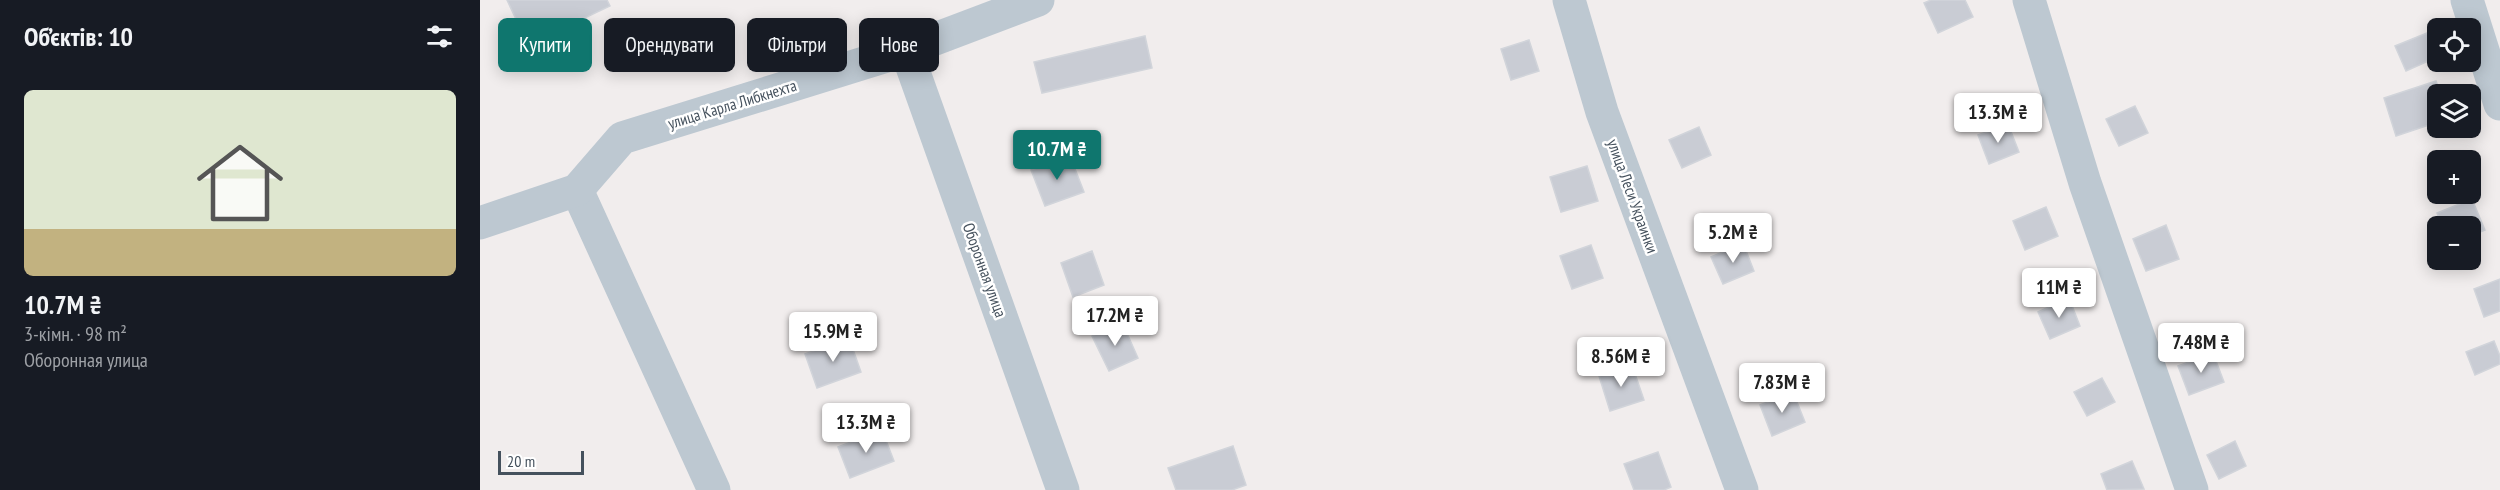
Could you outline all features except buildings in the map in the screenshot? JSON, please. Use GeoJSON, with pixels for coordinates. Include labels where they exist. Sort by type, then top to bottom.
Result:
{"type":"FeatureCollection","features":[{"type":"Feature","properties":{"kind":"street","name":"улица Карла Либкнехта"},"geometry":{"type":"LineString","coordinates":[[939,38],[1038,0]]}},
{"type":"Feature","properties":{"kind":"street","name":"улица Леси Украинки"},"geometry":{"type":"LineString","coordinates":[[1569,0],[1602,112],[1742,490]]}},
{"type":"Feature","properties":{"kind":"street"},"geometry":{"type":"LineString","coordinates":[[2029,0],[2085,183],[2192,490]]}},
{"type":"Feature","properties":{"kind":"street"},"geometry":{"type":"LineString","coordinates":[[2467,0],[2500,104]]}},
{"type":"Feature","properties":{"kind":"street","name":"улица Карла Либкнехта"},"geometry":{"type":"LineString","coordinates":[[577,190],[622,138],[859,65]]}},
{"type":"Feature","properties":{"kind":"street","name":"Оборонная улица"},"geometry":{"type":"LineString","coordinates":[[914,72],[1063,490]]}},
{"type":"Feature","properties":{"kind":"street"},"geometry":{"type":"LineString","coordinates":[[480,223],[577,190],[714,490]]}}]}
